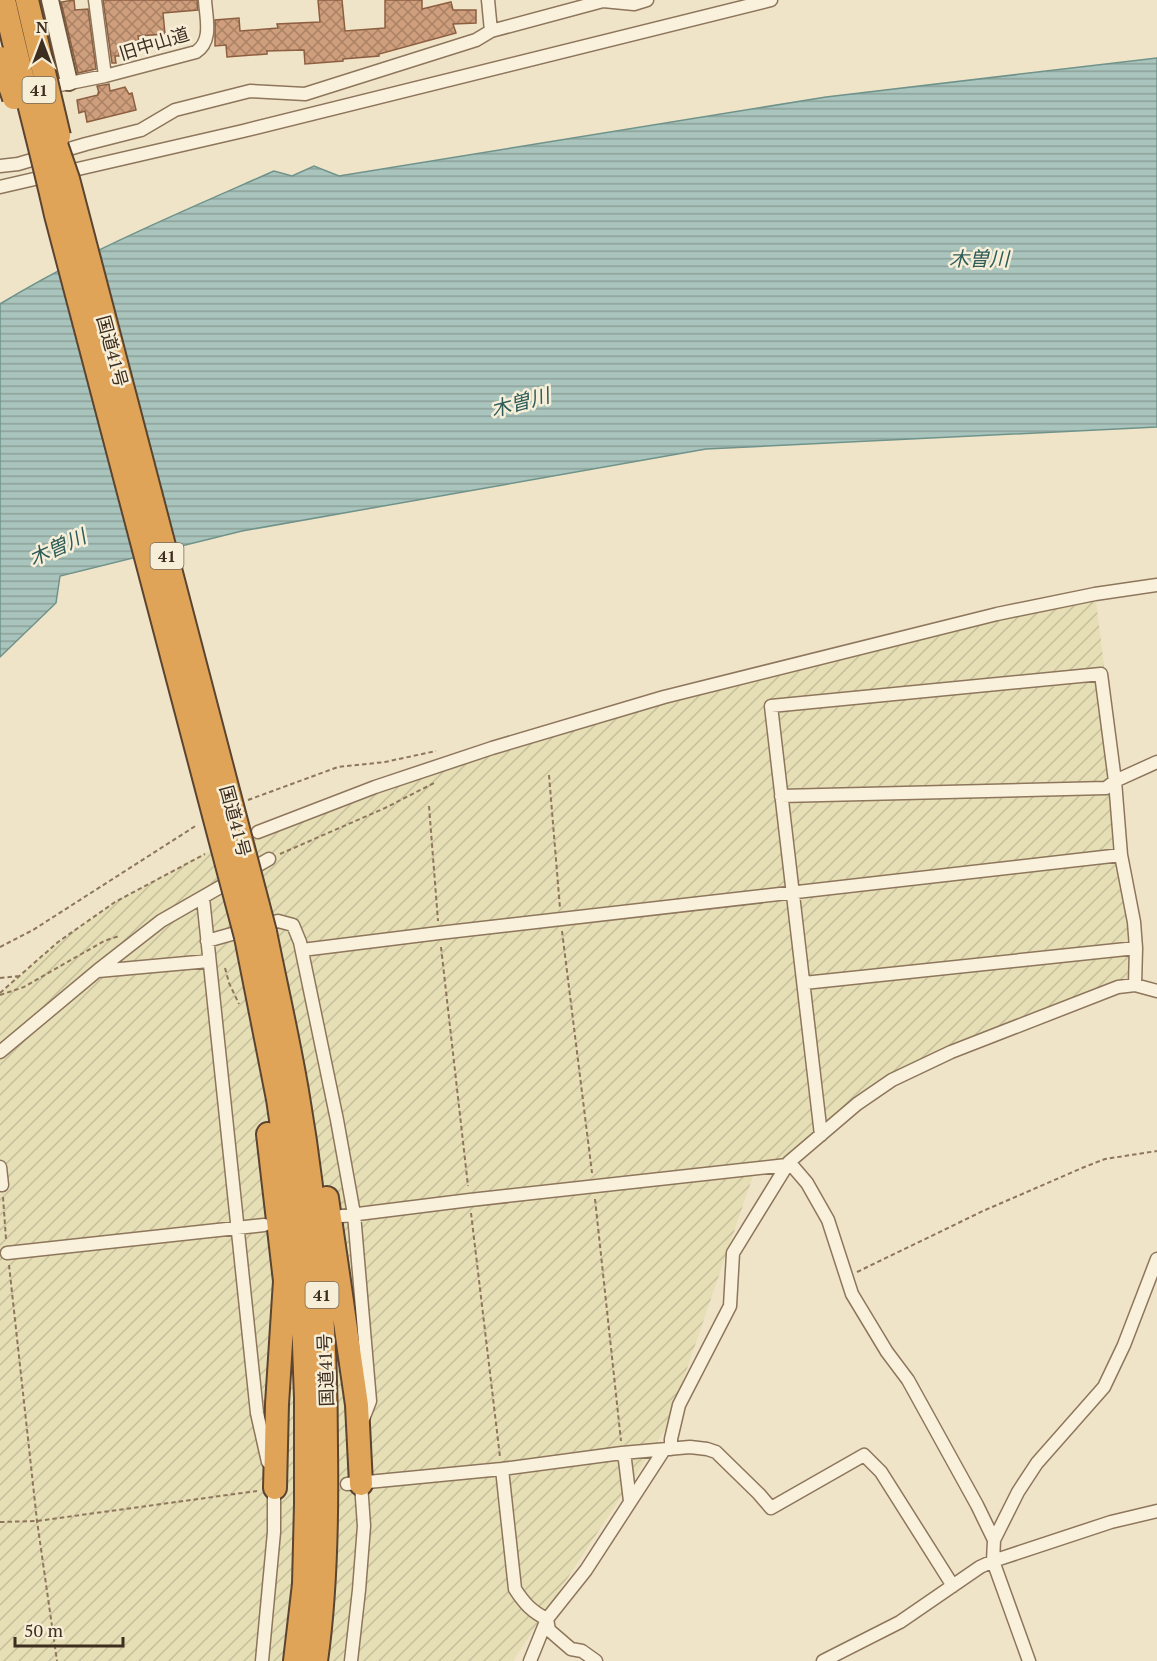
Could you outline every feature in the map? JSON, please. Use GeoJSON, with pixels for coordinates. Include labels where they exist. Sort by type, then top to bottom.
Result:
{"type":"FeatureCollection","features":[{"type":"Feature","properties":{"kind":"highway","name":"国道41号"},"geometry":{"type":"LineString","coordinates":[[4,0],[56,215],[298,1096],[313,1200],[322,1289],[326,1397],[327,1505],[324,1588],[316,1661]]}},
{"type":"Feature","properties":{"kind":"highway","name":"国道41号"},"geometry":{"type":"LineString","coordinates":[[17,0],[47,119],[68,179],[255,935],[257,992],[278,1099],[293,1202],[302,1292],[306,1398],[306,1504],[304,1584],[295,1661]]}},
{"type":"Feature","properties":{"kind":"highway"},"geometry":{"type":"LineString","coordinates":[[27,0],[68,179]]}},
{"type":"Feature","properties":{"kind":"highway"},"geometry":{"type":"LineString","coordinates":[[0,58],[56,215]]}},
{"type":"Feature","properties":{"kind":"highway"},"geometry":{"type":"LineString","coordinates":[[257,992],[254,1014],[285,1281],[274,1488]]}},
{"type":"Feature","properties":{"kind":"highway"},"geometry":{"type":"LineString","coordinates":[[298,1096],[315,1136],[328,1205],[357,1405],[358,1431],[354,1484]]}},
{"type":"Feature","properties":{"kind":"street"},"geometry":{"type":"LineString","coordinates":[[50,0],[69,82]]}},
{"type":"Feature","properties":{"kind":"street"},"geometry":{"type":"LineString","coordinates":[[0,99],[69,82],[105,76],[94,0]]}},
{"type":"Feature","properties":{"kind":"street","name":"旧中山道"},"geometry":{"type":"LineString","coordinates":[[105,76],[196,52],[202,48],[208,31],[205,0]]}},
{"type":"Feature","properties":{"kind":"street"},"geometry":{"type":"LineString","coordinates":[[488,0],[490,31]]}},
{"type":"Feature","properties":{"kind":"street"},"geometry":{"type":"LineString","coordinates":[[0,166],[18,164],[141,130],[175,110],[250,91],[305,94],[476,40],[490,31],[603,2],[634,4],[647,0]]}},
{"type":"Feature","properties":{"kind":"street"},"geometry":{"type":"LineString","coordinates":[[0,187],[263,126],[771,0]]}},
{"type":"Feature","properties":{"kind":"street"},"geometry":{"type":"LineString","coordinates":[[258,832],[375,787],[492,748],[664,697],[997,614],[1095,594],[1157,585]]}},
{"type":"Feature","properties":{"kind":"street"},"geometry":{"type":"LineString","coordinates":[[821,1135],[771,706],[1101,674],[1121,855],[1134,922],[1135,985]]}},
{"type":"Feature","properties":{"kind":"street"},"geometry":{"type":"LineString","coordinates":[[782,796],[1106,788],[1114,781],[1157,762]]}},
{"type":"Feature","properties":{"kind":"street"},"geometry":{"type":"LineString","coordinates":[[302,950],[1121,855]]}},
{"type":"Feature","properties":{"kind":"street"},"geometry":{"type":"LineString","coordinates":[[0,1052],[161,921],[269,859]]}},
{"type":"Feature","properties":{"kind":"street"},"geometry":{"type":"LineString","coordinates":[[203,898],[257,1413],[274,1488],[274,1532],[261,1661]]}},
{"type":"Feature","properties":{"kind":"street"},"geometry":{"type":"LineString","coordinates":[[207,941],[278,921],[293,925],[300,942],[337,1120],[370,1401],[358,1431]]}},
{"type":"Feature","properties":{"kind":"street"},"geometry":{"type":"LineString","coordinates":[[804,983],[1136,948]]}},
{"type":"Feature","properties":{"kind":"street"},"geometry":{"type":"LineString","coordinates":[[97,971],[209,961]]}},
{"type":"Feature","properties":{"kind":"street"},"geometry":{"type":"LineString","coordinates":[[530,1661],[547,1619],[586,1570],[630,1501],[668,1449],[679,1405],[730,1306],[733,1253],[788,1164],[857,1104],[892,1080],[951,1052],[1118,987],[1135,985],[1157,991]]}},
{"type":"Feature","properties":{"kind":"street"},"geometry":{"type":"LineString","coordinates":[[348,1215],[788,1164]]}},
{"type":"Feature","properties":{"kind":"street"},"geometry":{"type":"LineString","coordinates":[[788,1164],[807,1183],[828,1220],[852,1294],[887,1352],[908,1380],[994,1540]]}},
{"type":"Feature","properties":{"kind":"street"},"geometry":{"type":"LineString","coordinates":[[0,1167],[2,1185]]}},
{"type":"Feature","properties":{"kind":"street"},"geometry":{"type":"LineString","coordinates":[[7,1253],[264,1225]]}},
{"type":"Feature","properties":{"kind":"street"},"geometry":{"type":"LineString","coordinates":[[1029,1661],[993,1561],[994,1540],[1018,1492],[1037,1463],[1104,1387],[1124,1345],[1157,1259]]}},
{"type":"Feature","properties":{"kind":"street"},"geometry":{"type":"LineString","coordinates":[[351,1661],[360,1590],[364,1526],[354,1484],[690,1447],[716,1452],[771,1508],[864,1455],[881,1472],[953,1586]]}},
{"type":"Feature","properties":{"kind":"street"},"geometry":{"type":"LineString","coordinates":[[622,1453],[625,1460],[630,1501]]}},
{"type":"Feature","properties":{"kind":"street"},"geometry":{"type":"LineString","coordinates":[[502,1469],[515,1589],[524,1603],[538,1615],[547,1619]]}},
{"type":"Feature","properties":{"kind":"street"},"geometry":{"type":"LineString","coordinates":[[822,1661],[900,1622],[993,1561],[1111,1522],[1157,1511]]}},
{"type":"Feature","properties":{"kind":"street"},"geometry":{"type":"LineString","coordinates":[[547,1619],[549,1630],[571,1649],[582,1651],[597,1661]]}},
{"type":"Feature","properties":{"kind":"path"},"geometry":{"type":"LineString","coordinates":[[549,775],[561,920],[622,1453]]}},
{"type":"Feature","properties":{"kind":"path"},"geometry":{"type":"LineString","coordinates":[[269,859],[385,808],[437,782]]}},
{"type":"Feature","properties":{"kind":"path"},"geometry":{"type":"LineString","coordinates":[[429,806],[439,933],[502,1469]]}},
{"type":"Feature","properties":{"kind":"path"},"geometry":{"type":"LineString","coordinates":[[0,994],[58,942],[115,902],[207,852]]}},
{"type":"Feature","properties":{"kind":"path"},"geometry":{"type":"LineString","coordinates":[[0,994],[24,987],[104,941],[123,934]]}},
{"type":"Feature","properties":{"kind":"path"},"geometry":{"type":"LineString","coordinates":[[0,978],[20,976]]}},
{"type":"Feature","properties":{"kind":"path"},"geometry":{"type":"LineString","coordinates":[[846,1277],[983,1211],[1082,1168],[1105,1159],[1157,1151]]}},
{"type":"Feature","properties":{"kind":"path"},"geometry":{"type":"LineString","coordinates":[[2,1185],[7,1253],[37,1521],[57,1661]]}},
{"type":"Feature","properties":{"kind":"path"},"geometry":{"type":"LineString","coordinates":[[0,1522],[37,1521],[274,1488]]}},
{"type":"Feature","properties":{"kind":"shaded area"},"geometry":{"type":"Polygon","coordinates":[[[1095,594],[1127,847],[1134,922],[1135,985],[892,1080],[789,1162],[753,1176],[667,1427],[513,1661],[0,1661],[0,993],[58,942],[115,902],[207,852],[258,832],[492,748],[997,614],[1095,594]]]}},
{"type":"Feature","properties":{"kind":"water","name":"木曽川"},"geometry":{"type":"Polygon","coordinates":[[[1157,58],[1157,427],[706,449],[242,531],[60,576],[56,603],[0,657],[0,304],[66,267],[135,233],[274,171],[292,176],[314,166],[339,176],[826,97],[1157,58]]]}},
{"type":"Feature","properties":{"kind":"building"},"geometry":{"type":"Polygon","coordinates":[[[74,0],[75,10],[88,9],[96,69],[78,73],[61,2],[74,0]]]}},
{"type":"Feature","properties":{"kind":"building"},"geometry":{"type":"Polygon","coordinates":[[[103,0],[197,0],[198,10],[163,13],[165,34],[138,36],[140,50],[119,53],[119,56],[115,56],[116,63],[112,63],[103,0]]]}},
{"type":"Feature","properties":{"kind":"building"},"geometry":{"type":"Polygon","coordinates":[[[318,0],[342,0],[345,31],[385,28],[385,0],[422,0],[422,9],[451,2],[453,10],[476,10],[476,23],[453,24],[456,33],[379,54],[379,56],[343,59],[343,61],[305,64],[304,50],[267,51],[267,54],[227,57],[226,45],[215,46],[215,20],[239,18],[240,31],[278,28],[277,24],[320,22],[318,0]]]}},
{"type":"Feature","properties":{"kind":"building"},"geometry":{"type":"Polygon","coordinates":[[[109,84],[110,91],[125,87],[129,94],[132,93],[136,110],[87,122],[85,111],[79,113],[77,100],[98,95],[97,86],[109,84]]]}}]}
